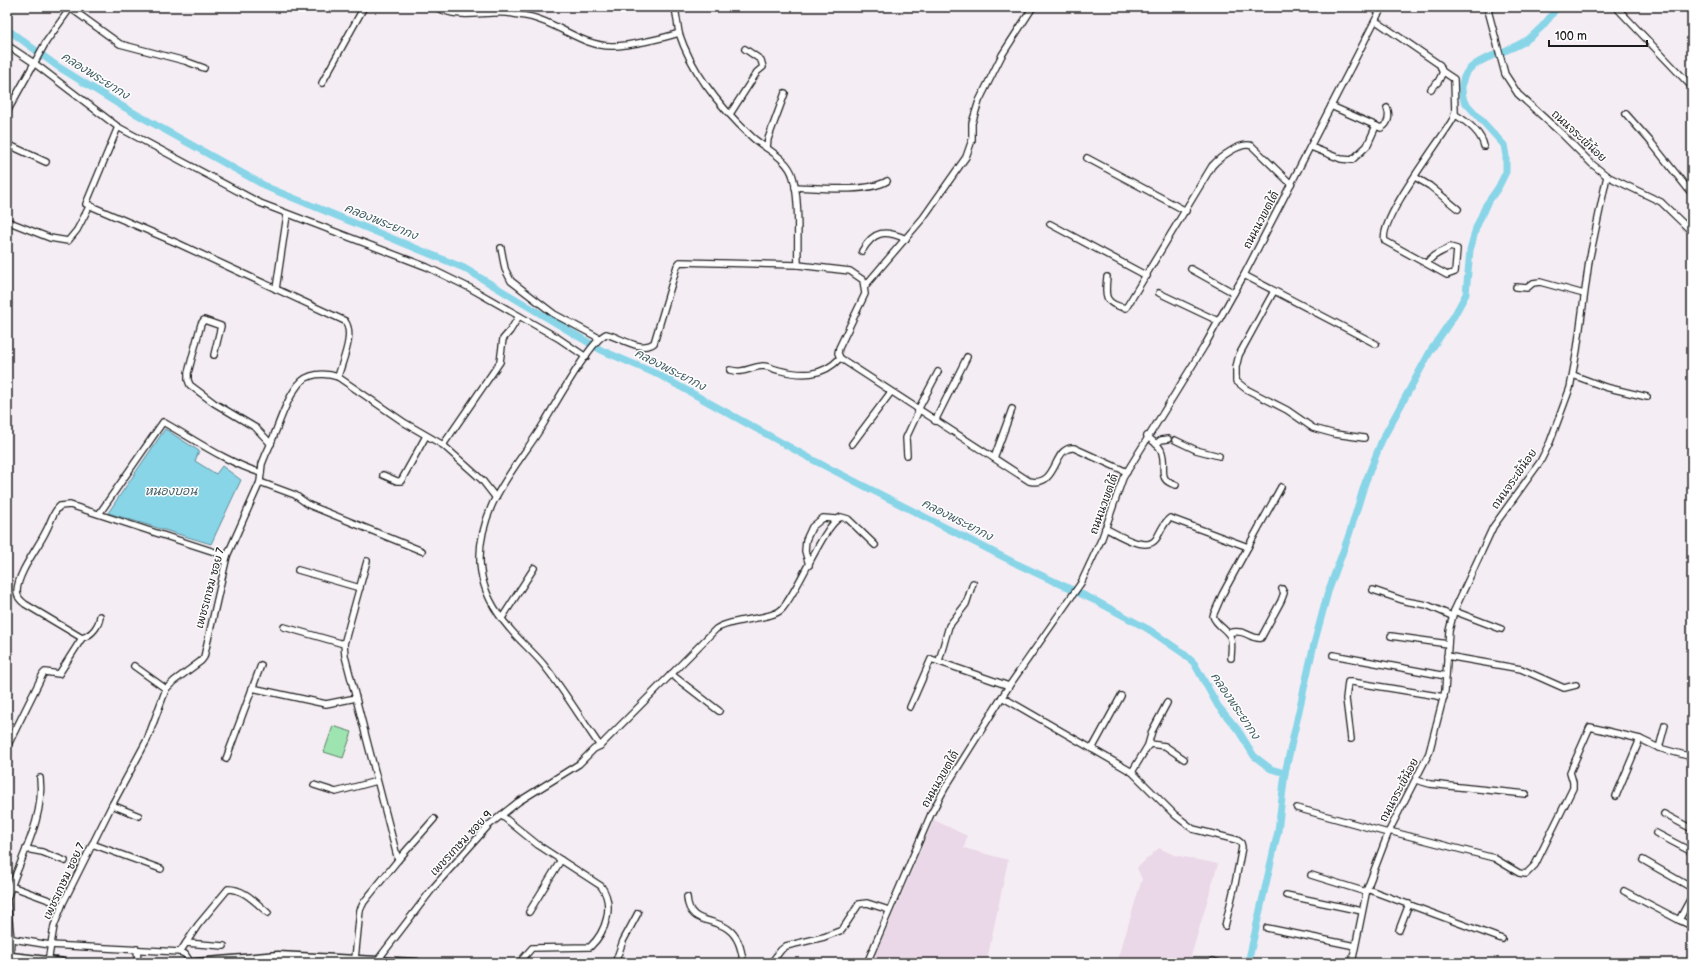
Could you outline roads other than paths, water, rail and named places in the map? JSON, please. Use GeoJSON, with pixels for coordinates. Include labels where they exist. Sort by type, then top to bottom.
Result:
{"type":"FeatureCollection","features":[{"type":"Feature","properties":{"kind":"highway"},"geometry":{"type":"LineString","coordinates":[[8,957],[62,963]]}},
{"type":"Feature","properties":{"kind":"main road"},"geometry":{"type":"LineString","coordinates":[[194,963],[278,956],[417,963]]}},
{"type":"Feature","properties":{"kind":"street"},"geometry":{"type":"LineString","coordinates":[[7,112],[46,42],[70,7],[120,44],[186,61],[204,68]]}},
{"type":"Feature","properties":{"kind":"street"},"geometry":{"type":"LineString","coordinates":[[322,83],[364,7]]}},
{"type":"Feature","properties":{"kind":"street"},"geometry":{"type":"LineString","coordinates":[[436,7],[448,13],[459,15],[507,13],[531,17],[549,22],[588,43],[599,45],[614,46],[679,33]]}},
{"type":"Feature","properties":{"kind":"street"},"geometry":{"type":"LineString","coordinates":[[675,7],[679,33],[688,58],[706,86],[753,138],[787,165],[793,176],[795,187],[798,265]]}},
{"type":"Feature","properties":{"kind":"street"},"geometry":{"type":"LineString","coordinates":[[865,286],[906,239],[943,192],[966,157],[972,140],[972,123],[979,101],[1002,55],[1033,7]]}},
{"type":"Feature","properties":{"kind":"street"},"geometry":{"type":"LineString","coordinates":[[1370,7],[1381,10]]}},
{"type":"Feature","properties":{"kind":"street","name":"ถนนจระเข้น้อย"},"geometry":{"type":"LineString","coordinates":[[1352,963],[1366,890],[1389,832],[1429,753],[1444,696],[1448,644],[1453,614],[1493,526],[1540,462],[1551,440],[1573,375],[1584,294],[1607,176],[1592,164],[1518,94],[1505,74],[1488,7]]}},
{"type":"Feature","properties":{"kind":"street"},"geometry":{"type":"LineString","coordinates":[[1616,7],[1692,87]]}},
{"type":"Feature","properties":{"kind":"street","name":"ถนนนวเขตใต้"},"geometry":{"type":"LineString","coordinates":[[867,963],[941,794],[1009,686],[1081,583],[1094,558],[1119,488],[1127,472],[1244,275],[1381,10]]}},
{"type":"Feature","properties":{"kind":"street"},"geometry":{"type":"LineString","coordinates":[[1376,21],[1440,65],[1443,72],[1454,79],[1454,114],[1385,227],[1384,240],[1427,264],[1447,275],[1454,274],[1456,269],[1457,249],[1450,247],[1428,260],[1427,264]]}},
{"type":"Feature","properties":{"kind":"street"},"geometry":{"type":"LineString","coordinates":[[7,45],[35,61],[118,127],[242,194],[288,215],[427,267],[470,288],[587,355]]}},
{"type":"Feature","properties":{"kind":"street"},"geometry":{"type":"LineString","coordinates":[[730,114],[756,72],[763,67],[761,60],[745,49]]}},
{"type":"Feature","properties":{"kind":"street"},"geometry":{"type":"LineString","coordinates":[[1431,88],[1438,82],[1443,72]]}},
{"type":"Feature","properties":{"kind":"street"},"geometry":{"type":"LineString","coordinates":[[767,148],[768,139],[785,93]]}},
{"type":"Feature","properties":{"kind":"street"},"geometry":{"type":"LineString","coordinates":[[1331,106],[1382,128],[1385,126],[1389,116],[1387,108]]}},
{"type":"Feature","properties":{"kind":"street"},"geometry":{"type":"LineString","coordinates":[[1454,114],[1464,120],[1479,135],[1484,146]]}},
{"type":"Feature","properties":{"kind":"street"},"geometry":{"type":"LineString","coordinates":[[1626,114],[1650,141],[1692,194]]}},
{"type":"Feature","properties":{"kind":"street"},"geometry":{"type":"LineString","coordinates":[[1310,147],[1341,160],[1352,160],[1367,146],[1376,126]]}},
{"type":"Feature","properties":{"kind":"street"},"geometry":{"type":"LineString","coordinates":[[118,127],[86,204],[344,321],[349,326],[349,335],[338,377]]}},
{"type":"Feature","properties":{"kind":"street"},"geometry":{"type":"LineString","coordinates":[[7,144],[46,162]]}},
{"type":"Feature","properties":{"kind":"street"},"geometry":{"type":"LineString","coordinates":[[1107,277],[1107,300],[1116,306],[1126,308],[1215,163],[1225,154],[1249,144],[1255,148],[1291,184]]}},
{"type":"Feature","properties":{"kind":"street"},"geometry":{"type":"LineString","coordinates":[[1087,158],[1186,211]]}},
{"type":"Feature","properties":{"kind":"street"},"geometry":{"type":"LineString","coordinates":[[1607,176],[1655,198],[1669,209],[1692,232]]}},
{"type":"Feature","properties":{"kind":"street"},"geometry":{"type":"LineString","coordinates":[[1415,177],[1430,186],[1458,209]]}},
{"type":"Feature","properties":{"kind":"street"},"geometry":{"type":"LineString","coordinates":[[795,187],[873,187],[887,181]]}},
{"type":"Feature","properties":{"kind":"street"},"geometry":{"type":"LineString","coordinates":[[7,221],[50,238],[68,241],[72,238],[90,205]]}},
{"type":"Feature","properties":{"kind":"street"},"geometry":{"type":"LineString","coordinates":[[276,289],[288,215]]}},
{"type":"Feature","properties":{"kind":"street"},"geometry":{"type":"LineString","coordinates":[[1050,224],[1147,276]]}},
{"type":"Feature","properties":{"kind":"street"},"geometry":{"type":"LineString","coordinates":[[862,251],[868,241],[878,234],[890,233],[906,239]]}},
{"type":"Feature","properties":{"kind":"street"},"geometry":{"type":"LineString","coordinates":[[501,248],[505,269],[511,281],[554,314],[598,339]]}},
{"type":"Feature","properties":{"kind":"street"},"geometry":{"type":"LineString","coordinates":[[600,746],[542,663],[502,618],[487,594],[482,580],[479,556],[483,530],[496,498],[598,339],[606,334],[643,347],[650,346],[654,343],[677,266],[680,262],[798,265],[850,271],[863,280],[865,294],[839,348],[838,352],[840,358],[1029,481],[1043,481],[1049,476],[1064,450],[1069,447],[1127,472]]}},
{"type":"Feature","properties":{"kind":"street"},"geometry":{"type":"LineString","coordinates":[[1191,269],[1234,293]]}},
{"type":"Feature","properties":{"kind":"street"},"geometry":{"type":"LineString","coordinates":[[1244,275],[1376,344]]}},
{"type":"Feature","properties":{"kind":"street"},"geometry":{"type":"LineString","coordinates":[[1516,287],[1527,288],[1533,283],[1540,282],[1584,294]]}},
{"type":"Feature","properties":{"kind":"street"},"geometry":{"type":"LineString","coordinates":[[1274,291],[1239,355],[1236,366],[1236,381],[1246,389],[1287,410],[1313,428],[1335,434],[1364,438]]}},
{"type":"Feature","properties":{"kind":"street"},"geometry":{"type":"LineString","coordinates":[[1158,292],[1218,321]]}},
{"type":"Feature","properties":{"kind":"street"},"geometry":{"type":"LineString","coordinates":[[443,446],[500,362],[503,339],[519,316]]}},
{"type":"Feature","properties":{"kind":"street"},"geometry":{"type":"LineString","coordinates":[[214,355],[220,326],[204,320],[201,324],[188,373],[190,385],[214,403],[256,428],[271,444]]}},
{"type":"Feature","properties":{"kind":"street"},"geometry":{"type":"LineString","coordinates":[[935,421],[967,357]]}},
{"type":"Feature","properties":{"kind":"street"},"geometry":{"type":"LineString","coordinates":[[730,370],[742,372],[763,366],[794,373],[812,373],[829,368],[840,358]]}},
{"type":"Feature","properties":{"kind":"street"},"geometry":{"type":"LineString","coordinates":[[907,455],[906,438],[938,372]]}},
{"type":"Feature","properties":{"kind":"street","name":"เพชรเกษม ซอย 7"},"geometry":{"type":"LineString","coordinates":[[48,962],[54,926],[63,903],[112,805],[147,740],[166,689],[204,657],[227,556],[260,482],[262,464],[298,385],[308,377],[318,374],[329,374],[338,377],[373,402],[443,446],[482,480],[496,498]]}},
{"type":"Feature","properties":{"kind":"street"},"geometry":{"type":"LineString","coordinates":[[1573,375],[1605,387],[1648,397]]}},
{"type":"Feature","properties":{"kind":"street"},"geometry":{"type":"LineString","coordinates":[[852,444],[891,392]]}},
{"type":"Feature","properties":{"kind":"street"},"geometry":{"type":"LineString","coordinates":[[994,458],[1012,409]]}},
{"type":"Feature","properties":{"kind":"street"},"geometry":{"type":"LineString","coordinates":[[99,514],[163,422],[224,457],[246,468],[261,473]]}},
{"type":"Feature","properties":{"kind":"street"},"geometry":{"type":"LineString","coordinates":[[383,475],[397,481],[401,481],[426,436]]}},
{"type":"Feature","properties":{"kind":"street"},"geometry":{"type":"LineString","coordinates":[[1147,436],[1160,448],[1164,459],[1164,480],[1176,485]]}},
{"type":"Feature","properties":{"kind":"street"},"geometry":{"type":"LineString","coordinates":[[1156,444],[1161,440],[1168,439]]}},
{"type":"Feature","properties":{"kind":"street"},"geometry":{"type":"LineString","coordinates":[[1175,440],[1196,450],[1219,456]]}},
{"type":"Feature","properties":{"kind":"street"},"geometry":{"type":"LineString","coordinates":[[260,482],[296,495],[310,505],[422,551]]}},
{"type":"Feature","properties":{"kind":"street"},"geometry":{"type":"LineString","coordinates":[[1231,658],[1232,644],[1228,633],[1216,622],[1213,616],[1214,611],[1281,488]]}},
{"type":"Feature","properties":{"kind":"street"},"geometry":{"type":"LineString","coordinates":[[82,638],[25,604],[19,599],[17,592],[28,564],[47,531],[56,510],[60,506],[70,505],[227,556]]}},
{"type":"Feature","properties":{"kind":"street"},"geometry":{"type":"LineString","coordinates":[[809,565],[804,546],[812,527],[823,518],[836,519],[841,517],[848,519],[875,545]]}},
{"type":"Feature","properties":{"kind":"street"},"geometry":{"type":"LineString","coordinates":[[1105,528],[1140,544],[1147,544],[1156,539],[1170,518],[1248,547]]}},
{"type":"Feature","properties":{"kind":"street","name":"เพชรเกษม ซอย 9"},"geometry":{"type":"LineString","coordinates":[[377,961],[433,888],[489,825],[501,815],[579,764],[594,749],[600,746],[720,626],[728,623],[770,615],[780,611],[794,593],[827,531],[836,519]]}},
{"type":"Feature","properties":{"kind":"street"},"geometry":{"type":"LineString","coordinates":[[367,561],[344,644],[345,656],[398,860]]}},
{"type":"Feature","properties":{"kind":"street"},"geometry":{"type":"LineString","coordinates":[[502,618],[534,568]]}},
{"type":"Feature","properties":{"kind":"street"},"geometry":{"type":"LineString","coordinates":[[298,570],[360,588]]}},
{"type":"Feature","properties":{"kind":"street"},"geometry":{"type":"LineString","coordinates":[[939,661],[949,626],[966,604],[973,583]]}},
{"type":"Feature","properties":{"kind":"street"},"geometry":{"type":"LineString","coordinates":[[1228,633],[1240,631],[1262,638],[1281,601],[1284,593],[1282,589]]}},
{"type":"Feature","properties":{"kind":"street"},"geometry":{"type":"LineString","coordinates":[[1373,590],[1406,601],[1428,605],[1501,629]]}},
{"type":"Feature","properties":{"kind":"street"},"geometry":{"type":"LineString","coordinates":[[7,746],[43,674],[45,672],[59,674],[82,638],[93,632],[99,622],[100,616]]}},
{"type":"Feature","properties":{"kind":"street"},"geometry":{"type":"LineString","coordinates":[[284,627],[344,644]]}},
{"type":"Feature","properties":{"kind":"street"},"geometry":{"type":"LineString","coordinates":[[1391,636],[1448,644]]}},
{"type":"Feature","properties":{"kind":"street"},"geometry":{"type":"LineString","coordinates":[[1333,655],[1446,676]]}},
{"type":"Feature","properties":{"kind":"street"},"geometry":{"type":"LineString","coordinates":[[1447,656],[1521,669],[1564,688],[1576,685]]}},
{"type":"Feature","properties":{"kind":"street"},"geometry":{"type":"LineString","coordinates":[[910,707],[928,661],[934,659],[1009,686]]}},
{"type":"Feature","properties":{"kind":"street"},"geometry":{"type":"LineString","coordinates":[[134,666],[166,689]]}},
{"type":"Feature","properties":{"kind":"street"},"geometry":{"type":"LineString","coordinates":[[226,759],[261,666]]}},
{"type":"Feature","properties":{"kind":"street"},"geometry":{"type":"LineString","coordinates":[[671,674],[719,711]]}},
{"type":"Feature","properties":{"kind":"street"},"geometry":{"type":"LineString","coordinates":[[1351,739],[1346,698],[1348,682],[1444,696]]}},
{"type":"Feature","properties":{"kind":"street"},"geometry":{"type":"LineString","coordinates":[[252,688],[326,704],[356,698]]}},
{"type":"Feature","properties":{"kind":"street"},"geometry":{"type":"LineString","coordinates":[[1092,749],[1121,696]]}},
{"type":"Feature","properties":{"kind":"street"},"geometry":{"type":"LineString","coordinates":[[1002,697],[1132,772],[1175,815],[1193,829],[1237,840],[1241,843],[1242,847],[1236,884],[1225,926]]}},
{"type":"Feature","properties":{"kind":"street"},"geometry":{"type":"LineString","coordinates":[[1132,772],[1148,745],[1152,731],[1167,703]]}},
{"type":"Feature","properties":{"kind":"street"},"geometry":{"type":"LineString","coordinates":[[1659,748],[1665,725]]}},
{"type":"Feature","properties":{"kind":"street"},"geometry":{"type":"LineString","coordinates":[[1297,808],[1494,858],[1519,873],[1526,874],[1535,865],[1573,788],[1570,772],[1590,727],[1640,739],[1659,748],[1692,757]]}},
{"type":"Feature","properties":{"kind":"street"},"geometry":{"type":"LineString","coordinates":[[1616,796],[1640,739]]}},
{"type":"Feature","properties":{"kind":"street"},"geometry":{"type":"LineString","coordinates":[[1148,745],[1165,746],[1184,759]]}},
{"type":"Feature","properties":{"kind":"street"},"geometry":{"type":"LineString","coordinates":[[7,899],[36,823],[42,792],[40,778]]}},
{"type":"Feature","properties":{"kind":"street"},"geometry":{"type":"LineString","coordinates":[[1416,780],[1430,784],[1526,794]]}},
{"type":"Feature","properties":{"kind":"street"},"geometry":{"type":"LineString","coordinates":[[314,785],[336,792],[377,781]]}},
{"type":"Feature","properties":{"kind":"street"},"geometry":{"type":"LineString","coordinates":[[112,805],[139,816]]}},
{"type":"Feature","properties":{"kind":"street"},"geometry":{"type":"LineString","coordinates":[[1664,814],[1692,829]]}},
{"type":"Feature","properties":{"kind":"street"},"geometry":{"type":"LineString","coordinates":[[501,815],[538,845],[601,886],[606,892],[609,904],[607,920],[594,943],[590,947],[532,948],[519,963]]}},
{"type":"Feature","properties":{"kind":"street"},"geometry":{"type":"LineString","coordinates":[[355,959],[360,910],[364,902],[434,819]]}},
{"type":"Feature","properties":{"kind":"street"},"geometry":{"type":"LineString","coordinates":[[1656,833],[1692,852]]}},
{"type":"Feature","properties":{"kind":"street"},"geometry":{"type":"LineString","coordinates":[[92,844],[160,869]]}},
{"type":"Feature","properties":{"kind":"street"},"geometry":{"type":"LineString","coordinates":[[26,849],[42,852],[65,861]]}},
{"type":"Feature","properties":{"kind":"street"},"geometry":{"type":"LineString","coordinates":[[529,912],[561,860]]}},
{"type":"Feature","properties":{"kind":"street"},"geometry":{"type":"LineString","coordinates":[[1643,860],[1692,888]]}},
{"type":"Feature","properties":{"kind":"street"},"geometry":{"type":"LineString","coordinates":[[1311,875],[1366,890],[1408,904],[1502,939]]}},
{"type":"Feature","properties":{"kind":"street"},"geometry":{"type":"LineString","coordinates":[[11,886],[57,903]]}},
{"type":"Feature","properties":{"kind":"street"},"geometry":{"type":"LineString","coordinates":[[180,952],[198,925],[228,889],[240,891],[248,895],[268,913]]}},
{"type":"Feature","properties":{"kind":"street"},"geometry":{"type":"LineString","coordinates":[[1624,891],[1692,926]]}},
{"type":"Feature","properties":{"kind":"street"},"geometry":{"type":"LineString","coordinates":[[1286,894],[1362,911]]}},
{"type":"Feature","properties":{"kind":"street"},"geometry":{"type":"LineString","coordinates":[[687,896],[689,908],[697,917],[728,929],[736,938],[740,946],[743,963]]}},
{"type":"Feature","properties":{"kind":"street"},"geometry":{"type":"LineString","coordinates":[[1679,920],[1692,896]]}},
{"type":"Feature","properties":{"kind":"street"},"geometry":{"type":"LineString","coordinates":[[7,902],[9,938],[8,957]]}},
{"type":"Feature","properties":{"kind":"street"},"geometry":{"type":"LineString","coordinates":[[771,963],[786,946],[824,937],[842,930],[859,904],[867,903],[889,910]]}},
{"type":"Feature","properties":{"kind":"street"},"geometry":{"type":"LineString","coordinates":[[1399,930],[1408,904]]}},
{"type":"Feature","properties":{"kind":"street"},"geometry":{"type":"LineString","coordinates":[[615,963],[623,941],[638,913]]}},
{"type":"Feature","properties":{"kind":"street"},"geometry":{"type":"LineString","coordinates":[[1268,928],[1355,946]]}},
{"type":"Feature","properties":{"kind":"street"},"geometry":{"type":"LineString","coordinates":[[9,938],[50,945],[180,952],[185,954],[191,963]]}},
{"type":"Feature","properties":{"kind":"street"},"geometry":{"type":"LineString","coordinates":[[186,943],[224,946]]}},
{"type":"Feature","properties":{"kind":"street"},"geometry":{"type":"LineString","coordinates":[[138,949],[138,963]]}},
{"type":"Feature","properties":{"kind":"water","name":"หนองบอน"},"geometry":{"type":"Polygon","coordinates":[[[165,429],[199,451],[195,461],[216,474],[222,466],[241,480],[211,544],[108,513],[165,429]]]}},
{"type":"Feature","properties":{"kind":"waterway"},"geometry":{"type":"LineString","coordinates":[[1248,963],[1278,831],[1285,773],[1314,644],[1328,592],[1349,535],[1365,483],[1382,440],[1431,350],[1454,316],[1466,294],[1470,250],[1476,228],[1486,205],[1498,188],[1506,172],[1504,145],[1464,101],[1462,87],[1465,76],[1471,68],[1480,61],[1515,47],[1525,41],[1542,26],[1557,7]]}},
{"type":"Feature","properties":{"kind":"waterway","name":"คลองพระยากง"},"geometry":{"type":"LineString","coordinates":[[7,29],[57,66],[120,105],[269,188],[464,268],[601,350],[659,375],[815,461],[1017,564],[1096,601],[1148,629],[1183,653],[1194,663],[1218,706],[1238,730],[1254,756],[1271,769],[1285,773]]}}]}
